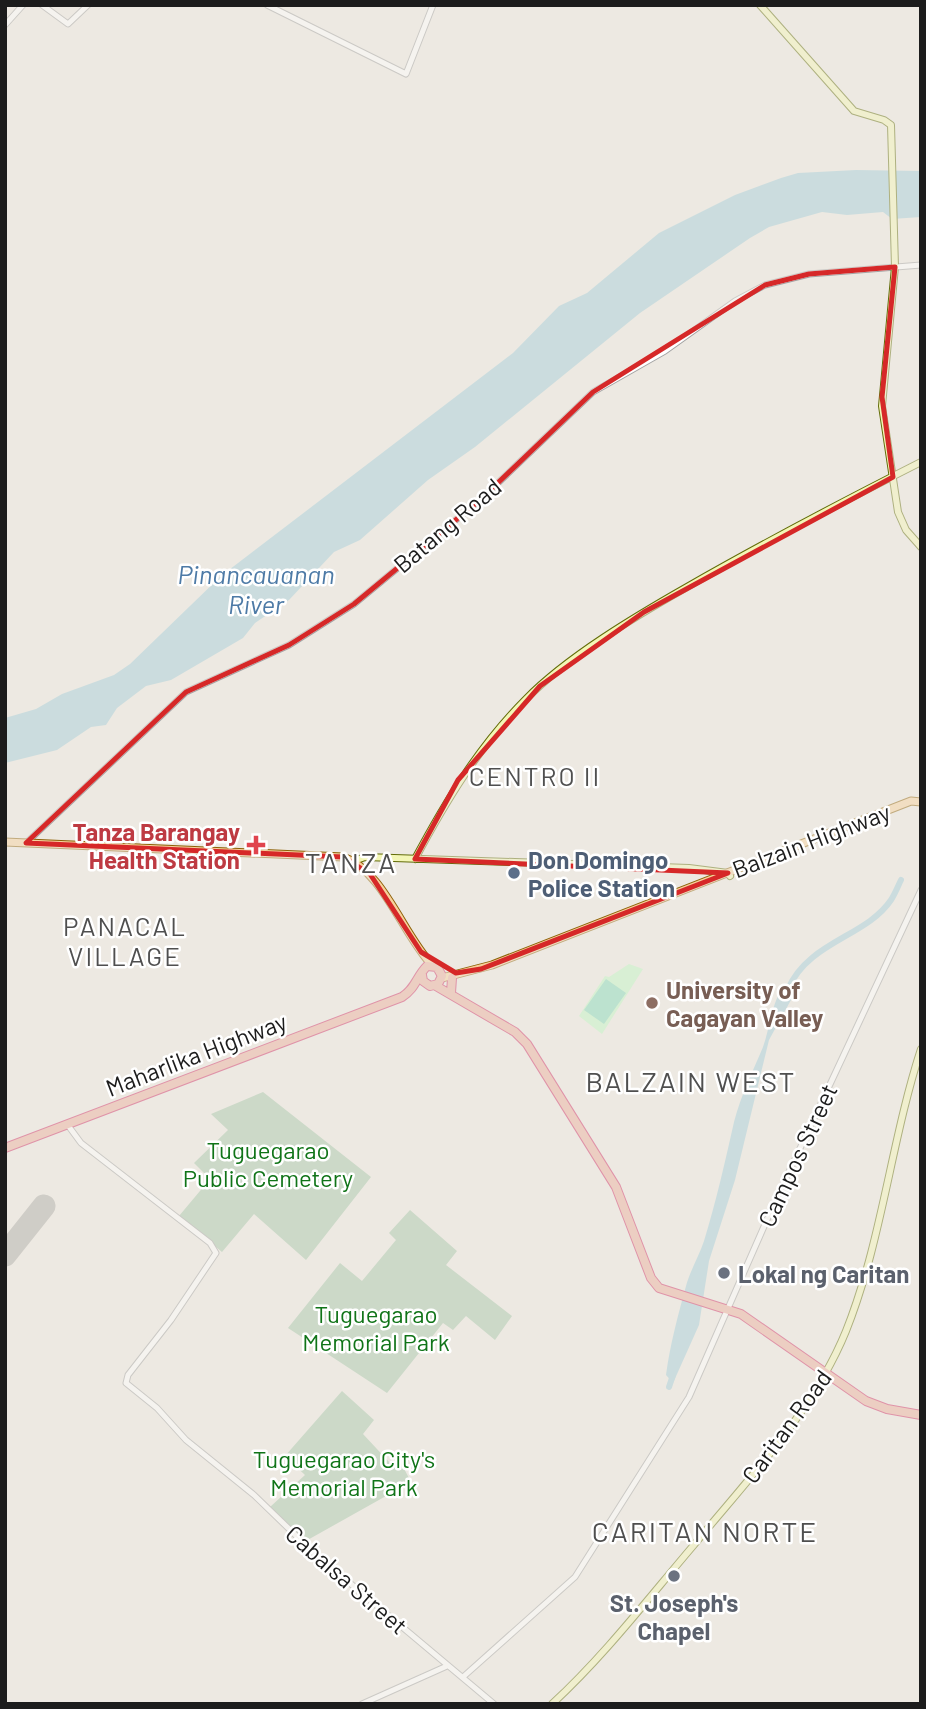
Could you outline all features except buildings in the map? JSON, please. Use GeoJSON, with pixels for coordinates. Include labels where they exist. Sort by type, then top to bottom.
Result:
{"type":"FeatureCollection","features":[{"type":"Feature","properties":{"kind":"highway"},"geometry":{"type":"LineString","coordinates":[[422,973],[439,978],[451,993],[515,1032],[527,1044],[616,1187],[654,1283],[675,1294],[741,1314],[874,1405],[921,1415]]}},
{"type":"Feature","properties":{"kind":"highway","name":"Maharlika Highway"},"geometry":{"type":"LineString","coordinates":[[402,997],[413,990],[422,973],[439,978]]}},
{"type":"Feature","properties":{"kind":"highway"},"geometry":{"type":"LineString","coordinates":[[439,978],[451,993]]}},
{"type":"Feature","properties":{"kind":"highway","name":"Maharlika Highway"},"geometry":{"type":"LineString","coordinates":[[5,1149],[402,997],[439,978]]}},
{"type":"Feature","properties":{"kind":"main road"},"geometry":{"type":"LineString","coordinates":[[760,5],[854,111],[889,123],[893,165],[895,267],[882,397],[902,523],[921,547]]}},
{"type":"Feature","properties":{"kind":"main road"},"geometry":{"type":"LineString","coordinates":[[415,859],[458,780],[519,706],[540,686],[644,612],[771,538],[921,462]]}},
{"type":"Feature","properties":{"kind":"main road","name":"Balzain Highway"},"geometry":{"type":"LineString","coordinates":[[464,973],[490,966],[911,801],[919,802]]}},
{"type":"Feature","properties":{"kind":"main road"},"geometry":{"type":"LineString","coordinates":[[5,842],[305,854],[338,856],[354,861],[370,874],[439,978]]}},
{"type":"Feature","properties":{"kind":"main road"},"geometry":{"type":"LineString","coordinates":[[354,861],[365,857],[689,868],[729,874]]}},
{"type":"Feature","properties":{"kind":"main road"},"geometry":{"type":"LineString","coordinates":[[421,953],[422,973]]}},
{"type":"Feature","properties":{"kind":"main road"},"geometry":{"type":"LineString","coordinates":[[439,978],[464,973]]}},
{"type":"Feature","properties":{"kind":"main road"},"geometry":{"type":"LineString","coordinates":[[439,978],[464,973]]}},
{"type":"Feature","properties":{"kind":"main road","name":"Caritan Road"},"geometry":{"type":"LineString","coordinates":[[552,1704],[602,1654],[741,1488],[827,1372],[850,1320],[921,1049]]}},
{"type":"Feature","properties":{"kind":"street"},"geometry":{"type":"LineString","coordinates":[[5,25],[23,5]]}},
{"type":"Feature","properties":{"kind":"street"},"geometry":{"type":"LineString","coordinates":[[42,5],[68,24],[88,5]]}},
{"type":"Feature","properties":{"kind":"street"},"geometry":{"type":"LineString","coordinates":[[267,5],[406,74],[433,5]]}},
{"type":"Feature","properties":{"kind":"street","name":"Batang Road"},"geometry":{"type":"LineString","coordinates":[[26,843],[186,692],[289,645],[354,604],[481,499],[593,392],[666,351],[735,301],[765,285],[809,274],[921,265]]}},
{"type":"Feature","properties":{"kind":"street","name":"Campos Street"},"geometry":{"type":"LineString","coordinates":[[463,1677],[552,1600],[581,1570],[689,1397],[921,890]]}},
{"type":"Feature","properties":{"kind":"street","name":"Cabalsa Street"},"geometry":{"type":"LineString","coordinates":[[67,1124],[81,1143],[210,1243],[216,1253],[171,1320],[128,1375],[126,1383],[157,1408],[186,1440],[254,1496],[314,1553],[495,1704]]}},
{"type":"Feature","properties":{"kind":"street"},"geometry":{"type":"LineString","coordinates":[[362,1704],[447,1666]]}},
{"type":"Feature","properties":{"kind":"highlighted area"},"geometry":{"type":"Polygon","coordinates":[[[895,267],[882,397],[893,477],[644,612],[540,686],[458,780],[415,859],[728,873],[481,969],[456,973],[421,952],[370,874],[343,857],[26,843],[186,692],[289,645],[354,604],[481,499],[593,392],[765,285],[809,274],[895,267]]]}},
{"type":"Feature","properties":{"kind":"green space"},"geometry":{"type":"Polygon","coordinates":[[[629,964],[643,969],[602,1034],[579,1016],[605,976],[609,977],[629,964]]]}},
{"type":"Feature","properties":{"kind":"green space"},"geometry":{"type":"Polygon","coordinates":[[[606,979],[626,993],[604,1024],[584,1010],[606,979]]]}},
{"type":"Feature","properties":{"kind":"green space","name":"Tuguegarao Public Cemetery"},"geometry":{"type":"Polygon","coordinates":[[[263,1092],[371,1177],[306,1260],[254,1214],[222,1252],[179,1216],[210,1179],[194,1163],[228,1130],[211,1114],[263,1092]]]}},
{"type":"Feature","properties":{"kind":"green space","name":"Tuguegarao Memorial Park"},"geometry":{"type":"Polygon","coordinates":[[[410,1210],[457,1251],[446,1265],[512,1316],[495,1340],[466,1316],[453,1330],[443,1323],[387,1393],[288,1328],[340,1263],[362,1281],[396,1240],[389,1233],[410,1210]]]}},
{"type":"Feature","properties":{"kind":"green space","name":"Tuguegarao City's Memorial Park"},"geometry":{"type":"Polygon","coordinates":[[[342,1391],[374,1420],[363,1434],[390,1463],[399,1459],[411,1482],[304,1542],[270,1507],[305,1475],[285,1456],[342,1391]]]}},
{"type":"Feature","properties":{"kind":"water","name":"Pinancauanan River"},"geometry":{"type":"Polygon","coordinates":[[[921,171],[921,217],[892,219],[883,212],[847,215],[822,212],[769,227],[750,238],[640,313],[475,447],[428,480],[360,540],[334,552],[289,600],[255,623],[243,638],[171,680],[146,686],[117,708],[106,725],[91,727],[57,750],[5,763],[5,718],[36,709],[62,694],[114,675],[130,664],[221,576],[513,353],[559,306],[587,293],[659,233],[735,195],[781,178],[798,173],[921,171]]]}},
{"type":"Feature","properties":{"kind":"water"},"geometry":{"type":"Polygon","coordinates":[[[786,984],[797,989],[769,1040],[735,1180],[709,1261],[699,1325],[673,1383],[666,1375],[686,1286],[702,1247],[737,1112],[763,1047],[777,997],[786,984]]]}},
{"type":"Feature","properties":{"kind":"waterway"},"geometry":{"type":"LineString","coordinates":[[788,989],[809,960],[880,912],[891,900],[901,880]]}},
{"type":"Feature","properties":{"kind":"waterway"},"geometry":{"type":"LineString","coordinates":[[669,1387],[673,1375]]}},
{"type":"Feature","properties":{"kind":"runway"},"geometry":{"type":"LineString","coordinates":[[5,1255],[44,1206]]}},
{"type":"Feature","properties":{"kind":"place","name":"Tanza Barangay Health Station"},"geometry":{"type":"Point","coordinates":[256,845]}},
{"type":"Feature","properties":{"kind":"place","name":"Don Domingo Police Station"},"geometry":{"type":"Point","coordinates":[514,873]}},
{"type":"Feature","properties":{"kind":"place","name":"University of Cagayan Valley"},"geometry":{"type":"Point","coordinates":[652,1003]}},
{"type":"Feature","properties":{"kind":"place","name":"Lokal ng Caritan"},"geometry":{"type":"Point","coordinates":[724,1273]}},
{"type":"Feature","properties":{"kind":"place","name":"St. Joseph's Chapel"},"geometry":{"type":"Point","coordinates":[674,1576]}},
{"type":"Feature","properties":{"kind":"district","name":"CENTRO II"},"geometry":{"type":"Point","coordinates":[535,775]}},
{"type":"Feature","properties":{"kind":"district","name":"TANZA"},"geometry":{"type":"Point","coordinates":[351,862]}},
{"type":"Feature","properties":{"kind":"district","name":"PANACAL VILLAGE"},"geometry":{"type":"Point","coordinates":[125,940]}},
{"type":"Feature","properties":{"kind":"district","name":"BALZAIN WEST"},"geometry":{"type":"Point","coordinates":[691,1081]}},
{"type":"Feature","properties":{"kind":"district","name":"CARITAN NORTE"},"geometry":{"type":"Point","coordinates":[705,1531]}}]}
